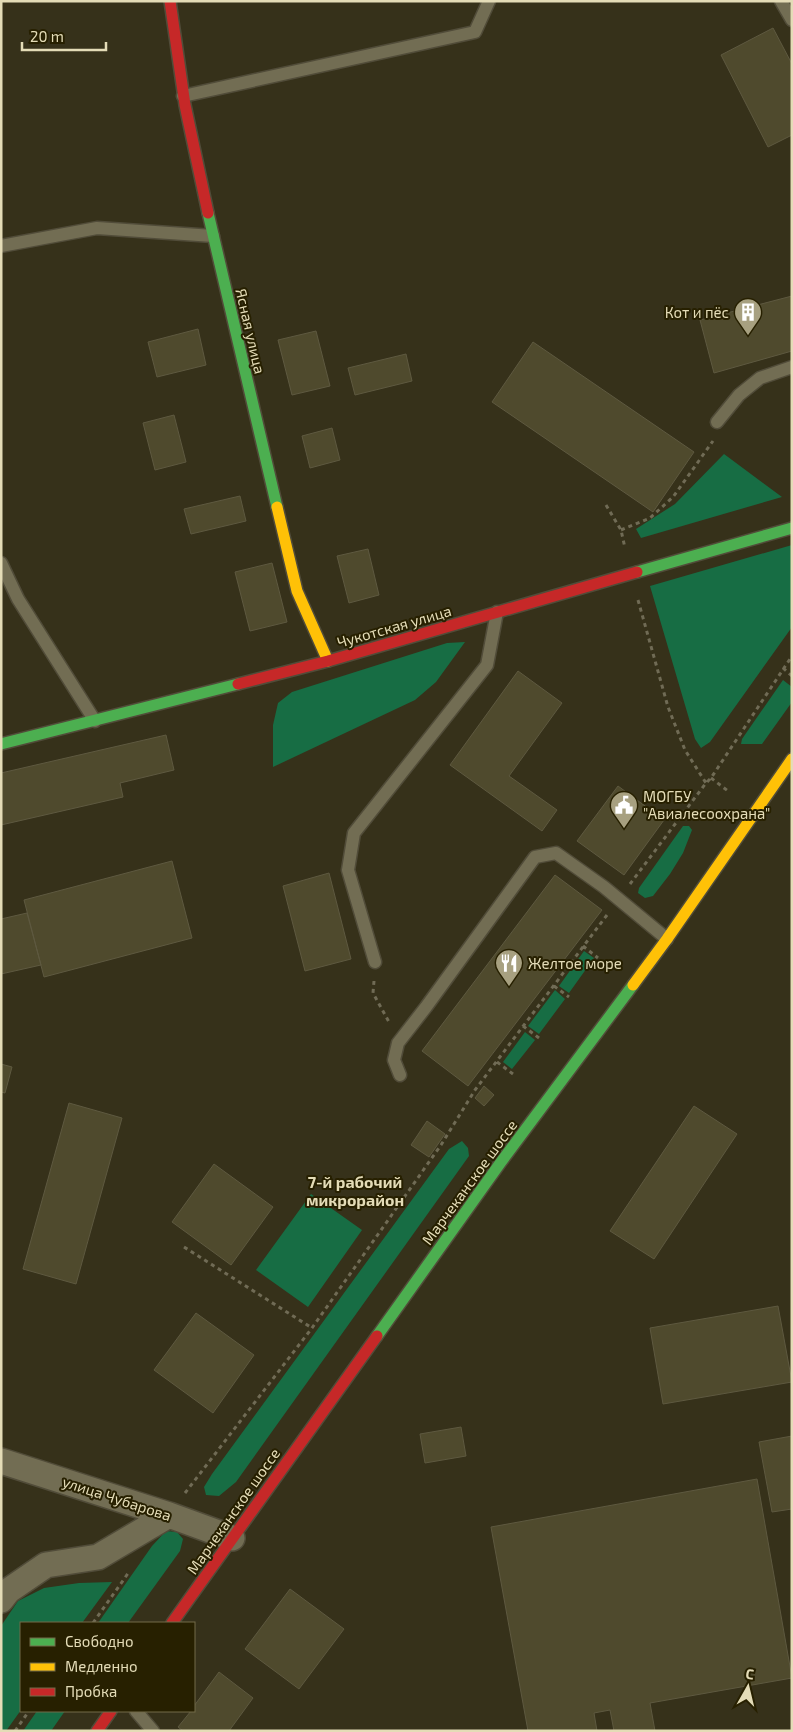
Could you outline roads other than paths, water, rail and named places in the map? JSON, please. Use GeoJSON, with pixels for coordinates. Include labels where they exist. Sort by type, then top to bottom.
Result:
{"type":"FeatureCollection","features":[{"type":"Feature","properties":{"kind":"street","name":"Ясная улица"},"geometry":{"type":"LineString","coordinates":[[170,1],[183,96],[297,592],[328,661]]}},
{"type":"Feature","properties":{"kind":"street","name":"Чукотская улица"},"geometry":{"type":"LineString","coordinates":[[1,744],[328,661],[792,528]]}},
{"type":"Feature","properties":{"kind":"street","name":"Марчеканское шоссе"},"geometry":{"type":"LineString","coordinates":[[173,1622],[501,1162],[667,939],[792,759]]}},
{"type":"Feature","properties":{"kind":"street","name":"улица Чубарова"},"geometry":{"type":"LineString","coordinates":[[1,1461],[169,1514],[232,1538]]}},
{"type":"Feature","properties":{"kind":"street"},"geometry":{"type":"LineString","coordinates":[[1,1600],[8,1591],[46,1566],[98,1557],[169,1514]]}},
{"type":"Feature","properties":{"kind":"street"},"geometry":{"type":"LineString","coordinates":[[97,1731],[110,1712]]}},
{"type":"Feature","properties":{"kind":"lane"},"geometry":{"type":"LineString","coordinates":[[183,96],[475,32],[489,1]]}},
{"type":"Feature","properties":{"kind":"lane"},"geometry":{"type":"LineString","coordinates":[[781,1],[792,20]]}},
{"type":"Feature","properties":{"kind":"lane"},"geometry":{"type":"LineString","coordinates":[[1,246],[97,228],[214,236]]}},
{"type":"Feature","properties":{"kind":"lane"},"geometry":{"type":"LineString","coordinates":[[718,428],[739,395],[760,378],[792,367]]}},
{"type":"Feature","properties":{"kind":"lane"},"geometry":{"type":"LineString","coordinates":[[1,564],[18,599],[94,720]]}},
{"type":"Feature","properties":{"kind":"lane"},"geometry":{"type":"LineString","coordinates":[[375,962],[348,870],[354,833],[488,665],[498,612]]}},
{"type":"Feature","properties":{"kind":"lane"},"geometry":{"type":"LineString","coordinates":[[400,1075],[394,1060],[399,1040],[426,1007],[535,857],[556,854],[604,887],[667,939]]}},
{"type":"Feature","properties":{"kind":"lane"},"geometry":{"type":"LineString","coordinates":[[137,1712],[154,1731]]}},
{"type":"Feature","properties":{"kind":"place","name":"Кот и пёс"},"geometry":{"type":"Point","coordinates":[748,336]}},
{"type":"Feature","properties":{"kind":"place","name":"МОГБУ \"Авиалесоохрана\""},"geometry":{"type":"Point","coordinates":[624,829]}},
{"type":"Feature","properties":{"kind":"place","name":"Желтое море"},"geometry":{"type":"Point","coordinates":[509,987]}},
{"type":"Feature","properties":{"kind":"district","name":"7-й рабочий микрорайон"},"geometry":{"type":"Point","coordinates":[355,1190]}}]}
